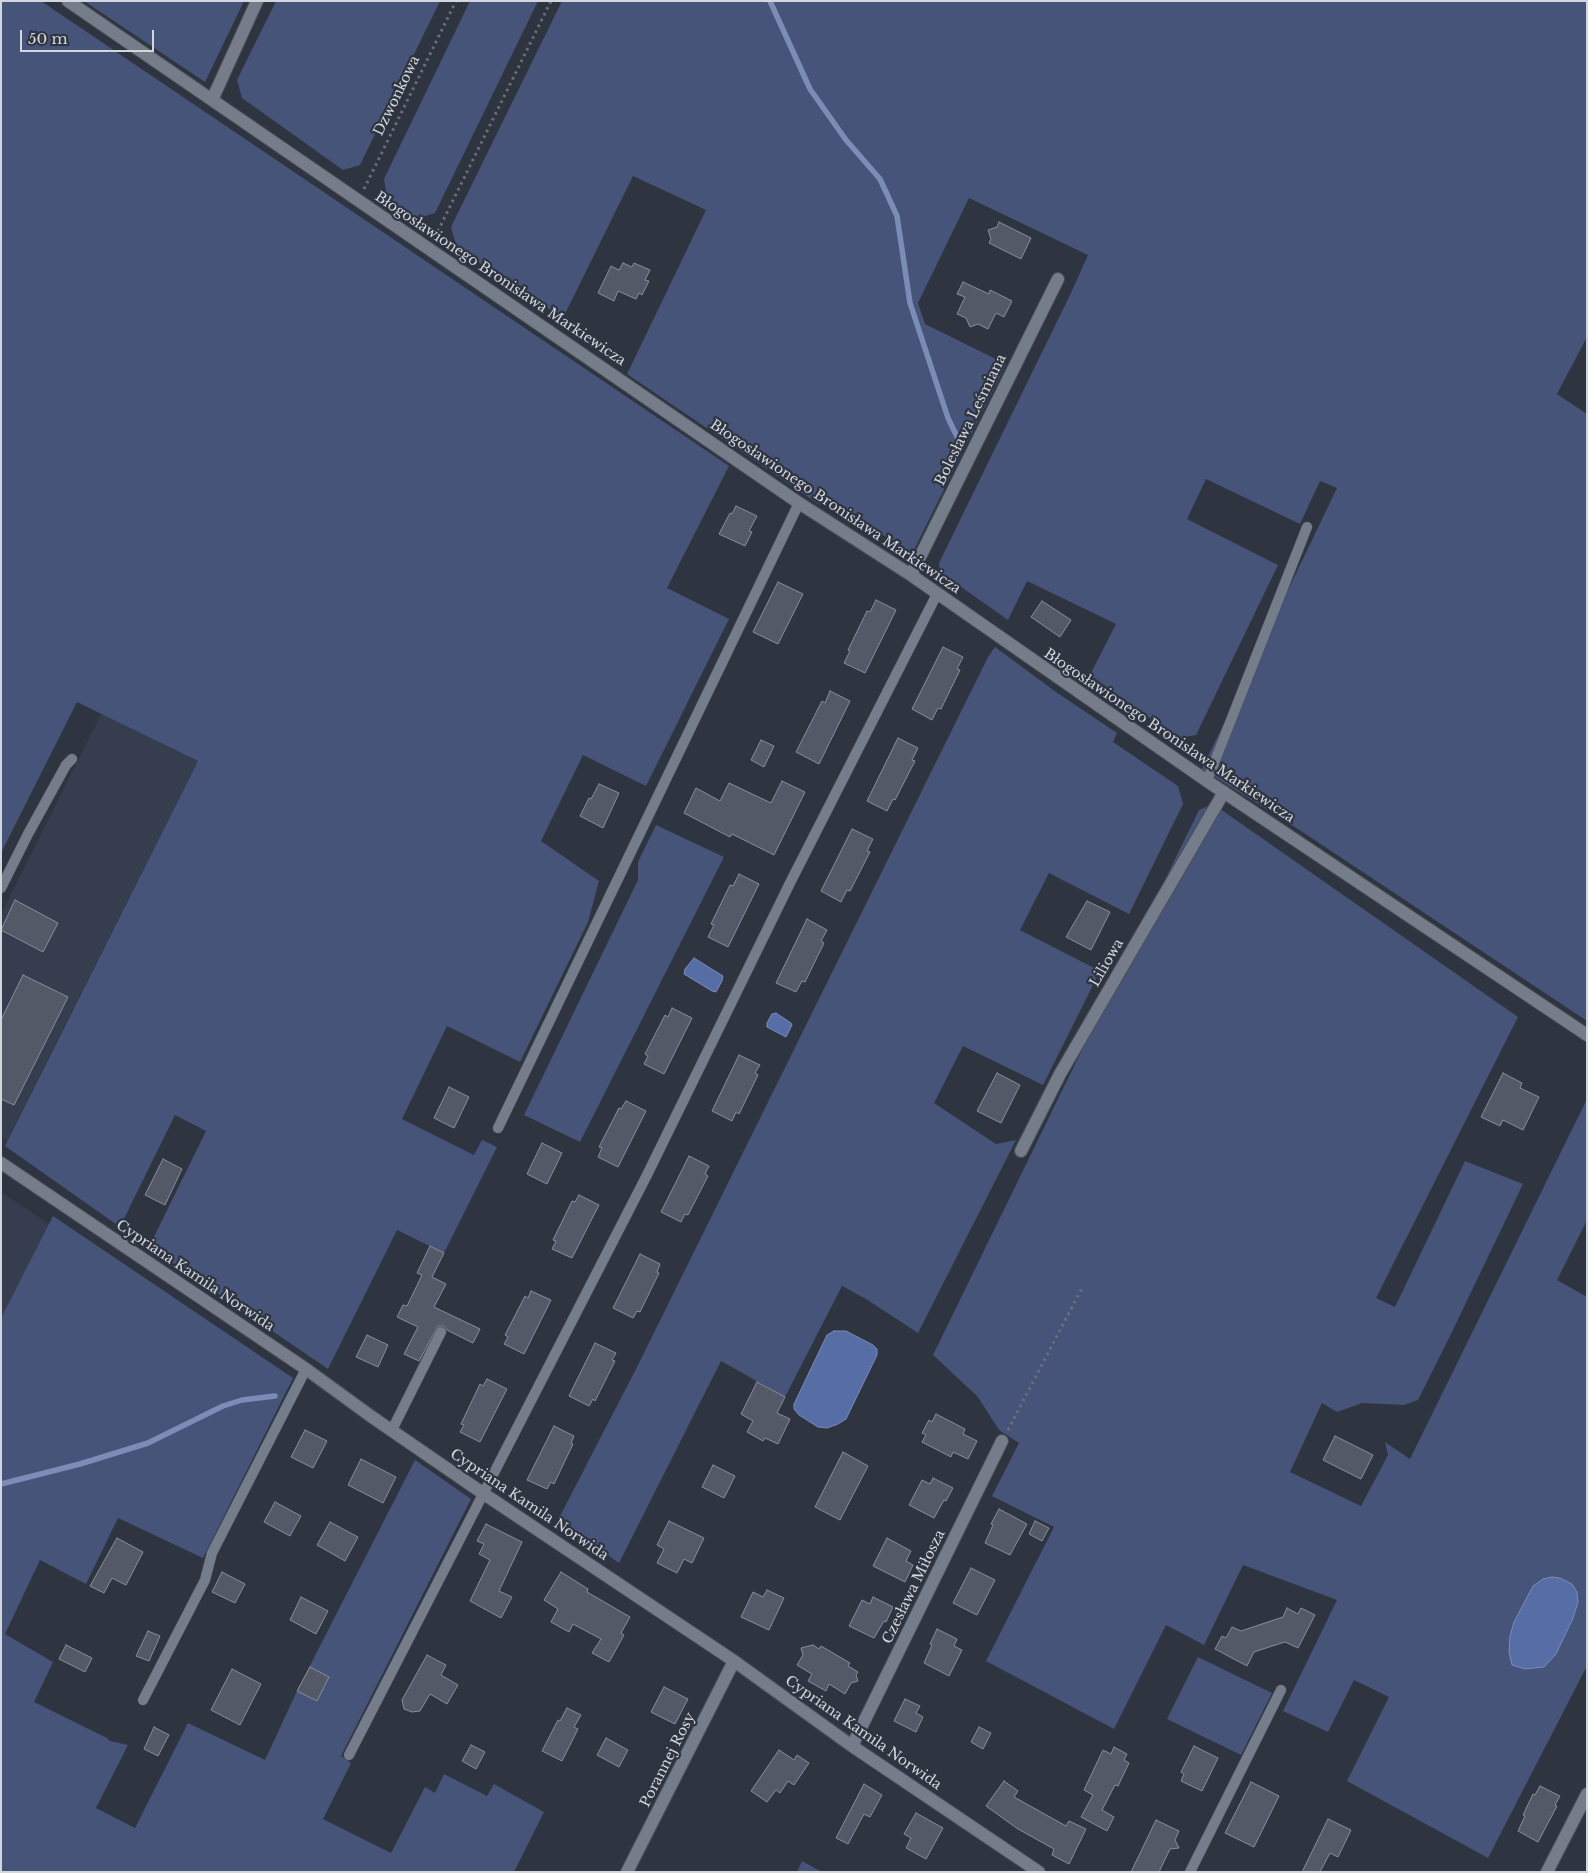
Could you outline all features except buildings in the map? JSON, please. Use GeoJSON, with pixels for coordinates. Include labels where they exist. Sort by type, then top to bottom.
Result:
{"type":"FeatureCollection","features":[{"type":"Feature","properties":{"kind":"street","name":"Błogosławionego Bronisława Markiewicza"},"geometry":{"type":"LineString","coordinates":[[68,1],[799,503],[911,575],[1207,781],[1587,1035]]}},
{"type":"Feature","properties":{"kind":"street"},"geometry":{"type":"LineString","coordinates":[[212,100],[257,1]]}},
{"type":"Feature","properties":{"kind":"street","name":"Bolesława Leśmiana"},"geometry":{"type":"LineString","coordinates":[[911,575],[1058,279]]}},
{"type":"Feature","properties":{"kind":"street","name":"Liliowa"},"geometry":{"type":"LineString","coordinates":[[1021,1151],[1060,1074],[1224,792]]}},
{"type":"Feature","properties":{"kind":"street","name":"Cypriana Kamila Norwida"},"geometry":{"type":"LineString","coordinates":[[1,1163],[306,1369],[484,1494],[734,1661],[852,1746],[1039,1872]]}},
{"type":"Feature","properties":{"kind":"street","name":"Czesława Miłosza"},"geometry":{"type":"LineString","coordinates":[[852,1746],[1002,1441]]}},
{"type":"Feature","properties":{"kind":"street","name":"Porannej Rosy"},"geometry":{"type":"LineString","coordinates":[[628,1872],[734,1661]]}},
{"type":"Feature","properties":{"kind":"street"},"geometry":{"type":"LineString","coordinates":[[1547,1872],[1587,1794]]}},
{"type":"Feature","properties":{"kind":"lane"},"geometry":{"type":"LineString","coordinates":[[498,1128],[799,503]]}},
{"type":"Feature","properties":{"kind":"lane"},"geometry":{"type":"LineString","coordinates":[[1207,781],[1307,527]]}},
{"type":"Feature","properties":{"kind":"lane"},"geometry":{"type":"LineString","coordinates":[[349,1755],[647,1175],[790,883],[937,594]]}},
{"type":"Feature","properties":{"kind":"lane"},"geometry":{"type":"LineString","coordinates":[[1,888],[66,765],[72,760]]}},
{"type":"Feature","properties":{"kind":"lane"},"geometry":{"type":"LineString","coordinates":[[392,1430],[441,1332]]}},
{"type":"Feature","properties":{"kind":"lane"},"geometry":{"type":"LineString","coordinates":[[143,1700],[205,1580],[212,1553],[306,1369]]}},
{"type":"Feature","properties":{"kind":"lane"},"geometry":{"type":"LineString","coordinates":[[1190,1872],[1281,1690]]}},
{"type":"Feature","properties":{"kind":"path","name":"Dzwonkowa"},"geometry":{"type":"LineString","coordinates":[[359,200],[456,1]]}},
{"type":"Feature","properties":{"kind":"path"},"geometry":{"type":"LineString","coordinates":[[430,249],[551,1]]}},
{"type":"Feature","properties":{"kind":"path"},"geometry":{"type":"LineString","coordinates":[[1002,1441],[1083,1286]]}},
{"type":"Feature","properties":{"kind":"shaded area"},"geometry":{"type":"Polygon","coordinates":[[[1,1],[41,1],[729,466],[667,588],[729,619],[646,786],[583,755],[541,841],[599,881],[588,922],[520,1062],[447,1026],[402,1119],[474,1155],[482,1140],[497,1147],[444,1253],[397,1230],[328,1369],[149,1247],[206,1131],[175,1115],[120,1227],[5,1146],[198,761],[77,702],[1,853],[1,1]]]}},
{"type":"Feature","properties":{"kind":"shaded area"},"geometry":{"type":"Polygon","coordinates":[[[84,1],[244,1],[205,82],[84,1]]]}},
{"type":"Feature","properties":{"kind":"shaded area"},"geometry":{"type":"Polygon","coordinates":[[[276,1],[440,1],[360,165],[343,170],[242,98],[237,80],[276,1]]]}},
{"type":"Feature","properties":{"kind":"shaded area"},"geometry":{"type":"Polygon","coordinates":[[[470,1],[538,1],[435,213],[416,219],[387,197],[384,179],[470,1]]]}},
{"type":"Feature","properties":{"kind":"shaded area"},"geometry":{"type":"Polygon","coordinates":[[[562,1],[1587,1],[1587,337],[1557,394],[1587,414],[1587,1021],[1301,831],[1202,769],[1337,488],[1320,481],[1300,524],[1206,479],[1187,519],[1278,565],[1196,735],[1178,738],[1090,675],[1116,624],[1027,581],[1008,620],[940,572],[939,563],[1088,255],[969,198],[918,303],[925,324],[1006,364],[912,554],[825,497],[820,505],[627,374],[706,210],[633,176],[563,318],[457,248],[451,227],[562,1]]]}},
{"type":"Feature","properties":{"kind":"shaded area"},"geometry":{"type":"Polygon","coordinates":[[[995,647],[1056,692],[1117,733],[1113,742],[1178,786],[1183,804],[1129,914],[1049,873],[1020,930],[1100,971],[1043,1085],[963,1046],[934,1103],[996,1144],[1016,1140],[918,1333],[866,1299],[842,1286],[785,1397],[721,1361],[619,1563],[558,1520],[637,1367],[988,657],[995,647]]]}},
{"type":"Feature","properties":{"kind":"shaded area"},"geometry":{"type":"Polygon","coordinates":[[[102,713],[198,761],[7,1141],[1,1137],[1,914],[102,713]]]}},
{"type":"Feature","properties":{"kind":"shaded area"},"geometry":{"type":"Polygon","coordinates":[[[1213,804],[1518,1017],[1376,1298],[1395,1307],[1465,1161],[1523,1184],[1418,1400],[1404,1405],[1362,1403],[1337,1412],[1322,1403],[1290,1472],[1361,1506],[1388,1455],[1385,1442],[1410,1459],[1587,1099],[1587,1220],[1557,1280],[1587,1297],[1587,1666],[1488,1858],[1347,1781],[1389,1697],[1354,1680],[1328,1732],[1283,1711],[1337,1600],[1243,1565],[1204,1645],[1166,1625],[1114,1729],[986,1661],[1054,1527],[992,1496],[1019,1443],[999,1430],[978,1397],[933,1355],[1199,810],[1213,804]],[[1543,1579],[1533,1586],[1514,1622],[1543,1579]]]}},
{"type":"Feature","properties":{"kind":"shaded area"},"geometry":{"type":"Polygon","coordinates":[[[656,825],[724,857],[580,1142],[524,1115],[638,880],[638,862],[656,825]]]}},
{"type":"Feature","properties":{"kind":"shaded area"},"geometry":{"type":"Polygon","coordinates":[[[694,958],[723,976],[716,992],[684,974],[685,969],[694,958]]]}},
{"type":"Feature","properties":{"kind":"shaded area"},"geometry":{"type":"Polygon","coordinates":[[[776,1013],[792,1025],[786,1037],[767,1027],[772,1014],[776,1013]]]}},
{"type":"Feature","properties":{"kind":"shaded area"},"geometry":{"type":"Polygon","coordinates":[[[1,1192],[49,1224],[1,1318],[1,1192]]]}},
{"type":"Feature","properties":{"kind":"shaded area"},"geometry":{"type":"Polygon","coordinates":[[[53,1216],[293,1378],[203,1558],[118,1518],[86,1584],[40,1560],[5,1634],[53,1662],[34,1702],[110,1741],[128,1745],[96,1808],[135,1828],[188,1723],[265,1760],[297,1691],[415,1460],[471,1499],[341,1756],[351,1763],[323,1819],[391,1853],[425,1787],[435,1793],[444,1774],[487,1796],[494,1784],[544,1812],[514,1872],[1,1872],[1,1318],[53,1216]]]}},
{"type":"Feature","properties":{"kind":"shaded area"},"geometry":{"type":"Polygon","coordinates":[[[834,1331],[846,1331],[873,1345],[877,1349],[877,1355],[846,1419],[827,1428],[818,1427],[799,1415],[794,1409],[794,1404],[827,1335],[834,1331]]]}},
{"type":"Feature","properties":{"kind":"shaded area"},"geometry":{"type":"Polygon","coordinates":[[[1560,1578],[1572,1584],[1577,1592],[1578,1602],[1573,1618],[1556,1654],[1544,1667],[1525,1669],[1512,1665],[1509,1652],[1510,1636],[1514,1622],[1533,1586],[1543,1579],[1560,1578]]]}},
{"type":"Feature","properties":{"kind":"shaded area"},"geometry":{"type":"Polygon","coordinates":[[[1198,1657],[1272,1693],[1241,1755],[1167,1719],[1198,1657]]]}},
{"type":"Feature","properties":{"kind":"shaded area"},"geometry":{"type":"Polygon","coordinates":[[[802,1861],[822,1872],[797,1872],[802,1861]]]}},
{"type":"Feature","properties":{"kind":"waterway"},"geometry":{"type":"LineString","coordinates":[[770,1],[810,89],[846,140],[880,179],[897,216],[910,303],[948,418],[961,445]]}},
{"type":"Feature","properties":{"kind":"waterway"},"geometry":{"type":"LineString","coordinates":[[1,1484],[80,1464],[148,1443],[223,1406],[242,1400],[275,1396]]}}]}
